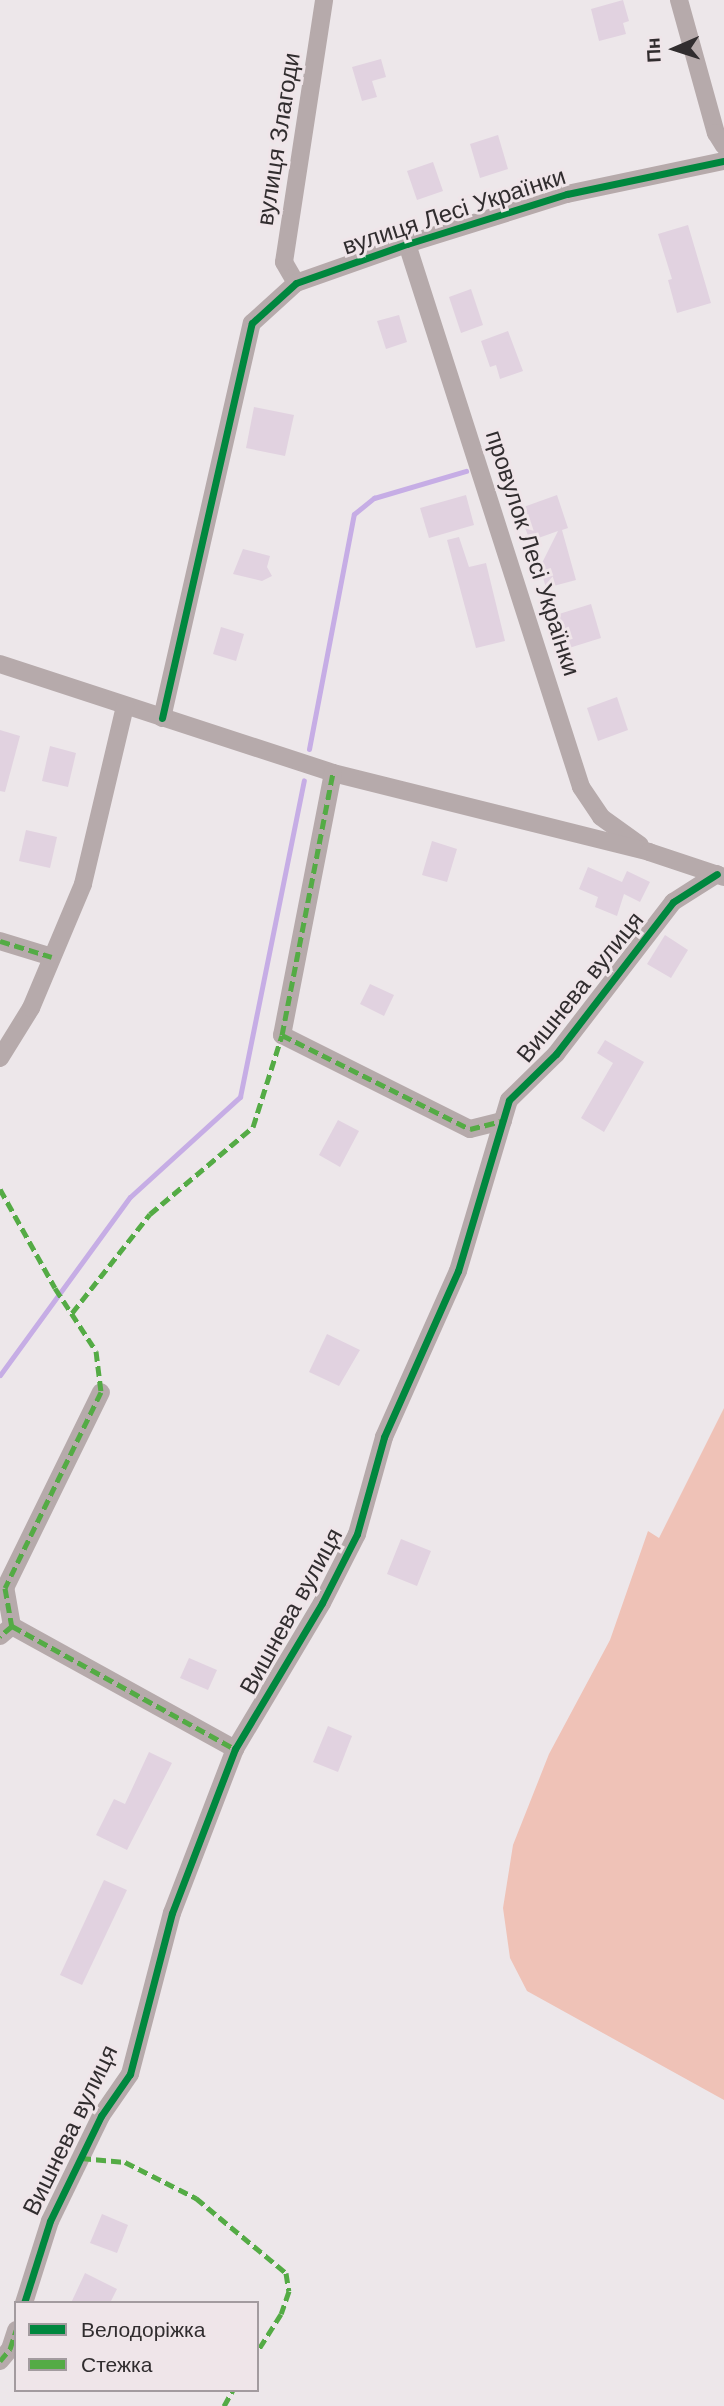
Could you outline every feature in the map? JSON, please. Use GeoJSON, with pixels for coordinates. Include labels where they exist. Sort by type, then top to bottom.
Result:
{"type":"FeatureCollection","features":[{"type":"Feature","properties":{"kind":"street","name":"вулиця Злагоди"},"geometry":{"type":"LineString","coordinates":[[296,283],[284,262],[324,0]]}},
{"type":"Feature","properties":{"kind":"street"},"geometry":{"type":"LineString","coordinates":[[679,0],[716,133],[724,146]]}},
{"type":"Feature","properties":{"kind":"street","name":"вулиця Лесі Українки"},"geometry":{"type":"LineString","coordinates":[[162,718],[252,323],[296,283],[407,244],[567,194],[724,161]]}},
{"type":"Feature","properties":{"kind":"street","name":"провулок Лесі Українки"},"geometry":{"type":"LineString","coordinates":[[407,244],[582,787],[601,817],[649,852]]}},
{"type":"Feature","properties":{"kind":"street"},"geometry":{"type":"LineString","coordinates":[[0,664],[333,773],[649,852],[720,876]]}},
{"type":"Feature","properties":{"kind":"street"},"geometry":{"type":"LineString","coordinates":[[0,1058],[31,1007],[83,884],[125,706]]}},
{"type":"Feature","properties":{"kind":"street"},"geometry":{"type":"LineString","coordinates":[[333,773],[282,1035],[471,1129],[503,1121]]}},
{"type":"Feature","properties":{"kind":"street","name":"Вишнева вулиця"},"geometry":{"type":"LineString","coordinates":[[25,2301],[50,2221],[102,2116],[130,2074],[172,1913],[236,1749],[322,1603],[358,1534],[384,1437],[458,1271],[509,1100],[556,1054],[673,902],[720,876]]}},
{"type":"Feature","properties":{"kind":"street"},"geometry":{"type":"LineString","coordinates":[[0,941],[52,957]]}},
{"type":"Feature","properties":{"kind":"street"},"geometry":{"type":"LineString","coordinates":[[101,1392],[5,1588],[6,1631],[236,1749]]}},
{"type":"Feature","properties":{"kind":"street"},"geometry":{"type":"LineString","coordinates":[[0,2361],[10,2349],[14,2336]]}},
{"type":"Feature","properties":{"kind":"shaded area"},"geometry":{"type":"Polygon","coordinates":[[[724,1408],[724,2100],[527,1991],[510,1958],[503,1908],[513,1845],[549,1754],[610,1640],[648,1531],[659,1538],[724,1408]]]}},
{"type":"Feature","properties":{"kind":"building"},"geometry":{"type":"Polygon","coordinates":[[[623,0],[629,21],[623,23],[626,34],[599,41],[591,9],[623,0]]]}},
{"type":"Feature","properties":{"kind":"building"},"geometry":{"type":"Polygon","coordinates":[[[381,59],[386,77],[372,81],[377,97],[362,101],[352,67],[381,59]]]}},
{"type":"Feature","properties":{"kind":"building"},"geometry":{"type":"Polygon","coordinates":[[[498,135],[508,169],[480,178],[470,144],[498,135]]]}},
{"type":"Feature","properties":{"kind":"building"},"geometry":{"type":"Polygon","coordinates":[[[433,162],[443,191],[417,200],[407,171],[433,162]]]}},
{"type":"Feature","properties":{"kind":"building"},"geometry":{"type":"Polygon","coordinates":[[[688,225],[711,303],[677,313],[668,280],[672,279],[658,234],[688,225]]]}},
{"type":"Feature","properties":{"kind":"building"},"geometry":{"type":"Polygon","coordinates":[[[471,289],[483,325],[461,333],[449,297],[471,289]]]}},
{"type":"Feature","properties":{"kind":"building"},"geometry":{"type":"Polygon","coordinates":[[[399,315],[407,342],[386,349],[377,321],[399,315]]]}},
{"type":"Feature","properties":{"kind":"building"},"geometry":{"type":"Polygon","coordinates":[[[508,331],[523,371],[500,379],[496,365],[490,367],[481,341],[508,331]]]}},
{"type":"Feature","properties":{"kind":"building"},"geometry":{"type":"Polygon","coordinates":[[[254,407],[294,415],[285,456],[246,448],[254,407]]]}},
{"type":"Feature","properties":{"kind":"building"},"geometry":{"type":"Polygon","coordinates":[[[466,495],[474,525],[429,538],[420,508],[466,495]]]}},
{"type":"Feature","properties":{"kind":"building"},"geometry":{"type":"Polygon","coordinates":[[[557,495],[568,528],[562,530],[576,580],[546,588],[540,567],[558,531],[530,541],[518,509],[557,495]]]}},
{"type":"Feature","properties":{"kind":"building"},"geometry":{"type":"Polygon","coordinates":[[[459,537],[469,567],[486,563],[505,641],[476,648],[447,540],[459,537]]]}},
{"type":"Feature","properties":{"kind":"building"},"geometry":{"type":"Polygon","coordinates":[[[243,549],[270,556],[267,567],[272,576],[262,581],[233,574],[243,549]]]}},
{"type":"Feature","properties":{"kind":"building"},"geometry":{"type":"Polygon","coordinates":[[[591,604],[601,638],[569,648],[559,614],[591,604]]]}},
{"type":"Feature","properties":{"kind":"building"},"geometry":{"type":"Polygon","coordinates":[[[221,627],[244,634],[236,661],[213,654],[221,627]]]}},
{"type":"Feature","properties":{"kind":"building"},"geometry":{"type":"Polygon","coordinates":[[[617,697],[628,730],[598,741],[587,708],[617,697]]]}},
{"type":"Feature","properties":{"kind":"building"},"geometry":{"type":"Polygon","coordinates":[[[0,730],[20,736],[5,792],[0,791],[0,730]]]}},
{"type":"Feature","properties":{"kind":"building"},"geometry":{"type":"Polygon","coordinates":[[[50,746],[76,753],[68,787],[42,781],[50,746]]]}},
{"type":"Feature","properties":{"kind":"building"},"geometry":{"type":"Polygon","coordinates":[[[26,830],[57,837],[50,868],[19,861],[26,830]]]}},
{"type":"Feature","properties":{"kind":"building"},"geometry":{"type":"Polygon","coordinates":[[[432,841],[457,849],[447,882],[422,875],[432,841]]]}},
{"type":"Feature","properties":{"kind":"building"},"geometry":{"type":"Polygon","coordinates":[[[588,867],[622,882],[627,871],[650,882],[640,902],[624,894],[617,916],[595,907],[598,897],[579,889],[588,867]]]}},
{"type":"Feature","properties":{"kind":"building"},"geometry":{"type":"Polygon","coordinates":[[[665,935],[688,950],[671,978],[647,964],[665,935]]]}},
{"type":"Feature","properties":{"kind":"building"},"geometry":{"type":"Polygon","coordinates":[[[370,984],[394,995],[384,1016],[360,1004],[370,984]]]}},
{"type":"Feature","properties":{"kind":"building"},"geometry":{"type":"Polygon","coordinates":[[[605,1040],[644,1062],[604,1132],[581,1118],[613,1063],[597,1053],[605,1040]]]}},
{"type":"Feature","properties":{"kind":"building"},"geometry":{"type":"Polygon","coordinates":[[[338,1120],[359,1131],[340,1167],[319,1155],[338,1120]]]}},
{"type":"Feature","properties":{"kind":"building"},"geometry":{"type":"Polygon","coordinates":[[[327,1334],[360,1350],[339,1386],[309,1372],[327,1334]]]}},
{"type":"Feature","properties":{"kind":"building"},"geometry":{"type":"Polygon","coordinates":[[[401,1539],[431,1551],[417,1586],[387,1574],[401,1539]]]}},
{"type":"Feature","properties":{"kind":"building"},"geometry":{"type":"Polygon","coordinates":[[[189,1658],[217,1670],[208,1690],[180,1678],[189,1658]]]}},
{"type":"Feature","properties":{"kind":"building"},"geometry":{"type":"Polygon","coordinates":[[[328,1726],[352,1736],[338,1772],[313,1762],[328,1726]]]}},
{"type":"Feature","properties":{"kind":"building"},"geometry":{"type":"Polygon","coordinates":[[[149,1752],[172,1763],[127,1850],[96,1835],[114,1799],[125,1804],[149,1752]]]}},
{"type":"Feature","properties":{"kind":"building"},"geometry":{"type":"Polygon","coordinates":[[[104,1880],[127,1890],[82,1985],[60,1975],[104,1880]]]}},
{"type":"Feature","properties":{"kind":"building"},"geometry":{"type":"Polygon","coordinates":[[[102,2214],[128,2225],[117,2253],[90,2243],[102,2214]]]}},
{"type":"Feature","properties":{"kind":"building"},"geometry":{"type":"Polygon","coordinates":[[[85,2273],[117,2289],[111,2301],[72,2301],[85,2273]]]}},
{"type":"Feature","properties":{"kind":"waterway"},"geometry":{"type":"LineString","coordinates":[[309,749],[354,514],[374,498],[466,471]]}},
{"type":"Feature","properties":{"kind":"waterway"},"geometry":{"type":"LineString","coordinates":[[0,1375],[130,1197],[240,1097],[304,780]]}},
{"type":"Feature","properties":{"kind":"marked path"},"geometry":{"type":"LineString","coordinates":[[72,1313],[150,1214],[253,1127],[282,1035],[333,773]]}},
{"type":"Feature","properties":{"kind":"marked path"},"geometry":{"type":"LineString","coordinates":[[0,941],[52,957]]}},
{"type":"Feature","properties":{"kind":"marked path"},"geometry":{"type":"LineString","coordinates":[[282,1035],[470,1129],[503,1121]]}},
{"type":"Feature","properties":{"kind":"marked path"},"geometry":{"type":"LineString","coordinates":[[0,1189],[55,1288],[96,1351],[101,1392],[5,1588],[12,1626],[0,1636]]}},
{"type":"Feature","properties":{"kind":"marked path"},"geometry":{"type":"LineString","coordinates":[[12,1626],[235,1749],[234,1753]]}},
{"type":"Feature","properties":{"kind":"marked path"},"geometry":{"type":"LineString","coordinates":[[81,2158],[125,2162],[196,2198],[286,2273],[289,2291],[281,2314],[259,2349]]}},
{"type":"Feature","properties":{"kind":"marked path"},"geometry":{"type":"LineString","coordinates":[[0,2361],[10,2349],[14,2336]]}},
{"type":"Feature","properties":{"kind":"marked path"},"geometry":{"type":"LineString","coordinates":[[224,2406],[232,2392]]}},
{"type":"Feature","properties":{"kind":"cycle path"},"geometry":{"type":"LineString","coordinates":[[162,718],[252,323],[296,283],[407,244],[567,194],[724,161]]}},
{"type":"Feature","properties":{"kind":"cycle path"},"geometry":{"type":"LineString","coordinates":[[25,2301],[50,2221],[101,2116],[130,2074],[172,1913],[235,1749],[322,1603],[357,1534],[384,1437],[458,1271],[509,1100],[556,1054],[673,902],[717,874]]}}]}
